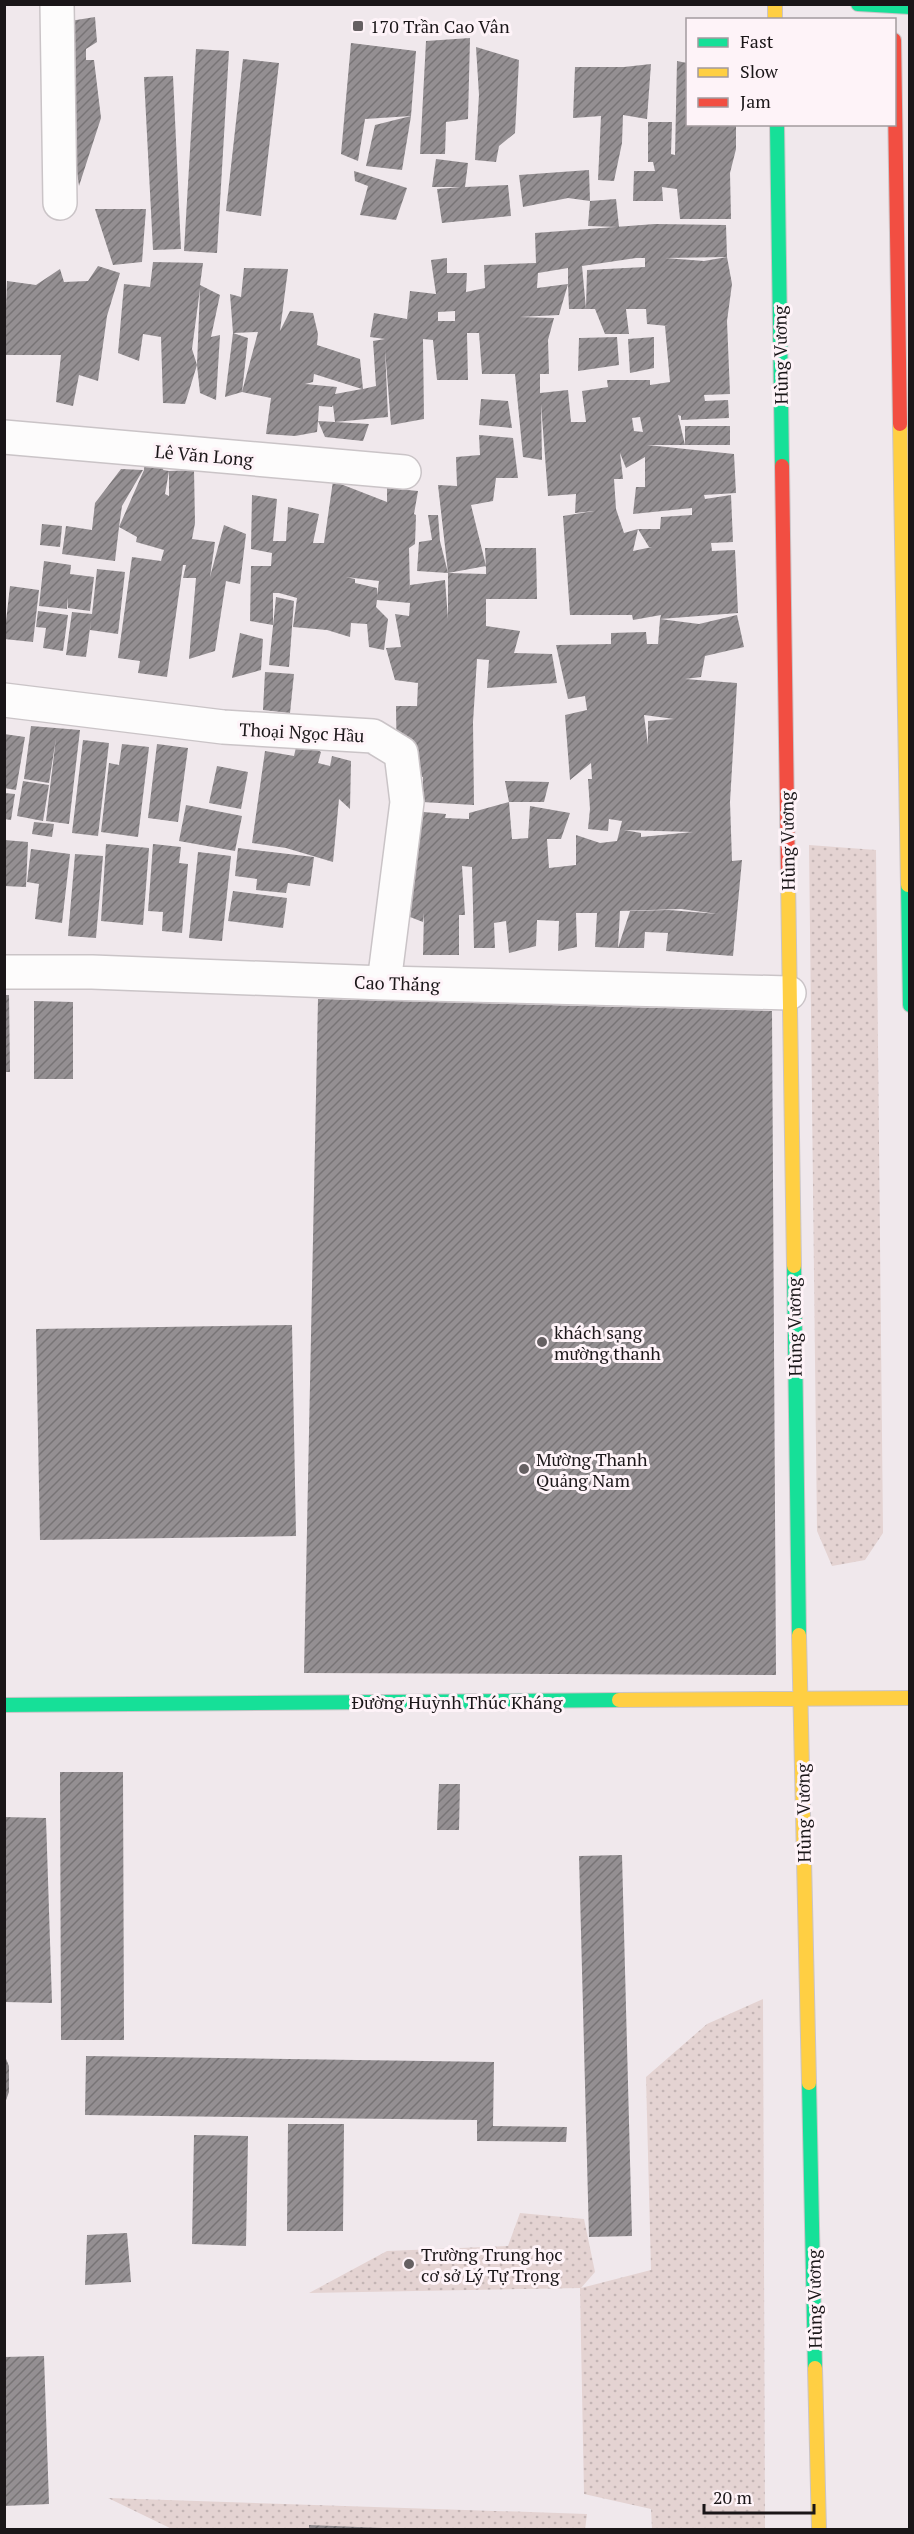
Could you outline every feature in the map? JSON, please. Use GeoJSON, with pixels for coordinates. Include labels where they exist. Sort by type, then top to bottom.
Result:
{"type":"FeatureCollection","features":[{"type":"Feature","properties":{"kind":"main road"},"geometry":{"type":"LineString","coordinates":[[858,4],[894,10],[909,7]]}},
{"type":"Feature","properties":{"kind":"main road","name":"Hùng Vương"},"geometry":{"type":"LineString","coordinates":[[777,126],[800,1700],[819,2529]]}},
{"type":"Feature","properties":{"kind":"main road"},"geometry":{"type":"LineString","coordinates":[[895,126],[909,1005]]}},
{"type":"Feature","properties":{"kind":"main road","name":"Đường Huỳnh Thúc Kháng"},"geometry":{"type":"LineString","coordinates":[[4,1705],[909,1698]]}},
{"type":"Feature","properties":{"kind":"street"},"geometry":{"type":"LineString","coordinates":[[57,4],[60,203]]}},
{"type":"Feature","properties":{"kind":"street","name":"Lê Văn Long"},"geometry":{"type":"LineString","coordinates":[[4,437],[405,472]]}},
{"type":"Feature","properties":{"kind":"street","name":"Thoại Ngọc Hầu"},"geometry":{"type":"LineString","coordinates":[[4,700],[223,727],[373,736],[401,753],[407,802],[384,983]]}},
{"type":"Feature","properties":{"kind":"street","name":"Cao Thắng"},"geometry":{"type":"LineString","coordinates":[[4,972],[92,972],[384,983],[789,993]]}},
{"type":"Feature","properties":{"kind":"shaded area"},"geometry":{"type":"Polygon","coordinates":[[[809,845],[876,850],[883,1533],[865,1560],[832,1566],[817,1531],[809,845]]]}},
{"type":"Feature","properties":{"kind":"shaded area"},"geometry":{"type":"Polygon","coordinates":[[[763,1999],[765,2529],[652,2529],[651,2509],[584,2494],[580,2288],[309,2293],[387,2251],[508,2246],[520,2213],[584,2219],[595,2272],[581,2288],[651,2270],[646,2077],[707,2024],[763,1999]]]}},
{"type":"Feature","properties":{"kind":"shaded area"},"geometry":{"type":"Polygon","coordinates":[[[108,2498],[587,2514],[585,2530],[174,2530],[108,2498]]]}},
{"type":"Feature","properties":{"kind":"building"},"geometry":{"type":"Polygon","coordinates":[[[95,17],[97,42],[86,49],[86,60],[94,60],[101,118],[79,186],[70,123],[64,22],[95,17]]]}},
{"type":"Feature","properties":{"kind":"building"},"geometry":{"type":"Polygon","coordinates":[[[470,38],[468,119],[446,122],[445,154],[420,154],[426,41],[470,38]]]}},
{"type":"Feature","properties":{"kind":"building"},"geometry":{"type":"Polygon","coordinates":[[[351,43],[416,51],[411,116],[365,119],[358,161],[341,154],[351,43]]]}},
{"type":"Feature","properties":{"kind":"building"},"geometry":{"type":"Polygon","coordinates":[[[476,47],[519,60],[515,133],[499,146],[496,162],[475,160],[479,95],[476,47]]]}},
{"type":"Feature","properties":{"kind":"building"},"geometry":{"type":"Polygon","coordinates":[[[196,49],[229,51],[217,253],[184,251],[196,49]]]}},
{"type":"Feature","properties":{"kind":"building"},"geometry":{"type":"Polygon","coordinates":[[[243,59],[279,63],[261,216],[226,211],[243,59]]]}},
{"type":"Feature","properties":{"kind":"building"},"geometry":{"type":"Polygon","coordinates":[[[677,61],[686,63],[686,126],[736,126],[736,149],[730,173],[731,219],[680,219],[677,189],[662,187],[663,201],[633,201],[634,171],[655,171],[653,162],[648,162],[648,122],[672,122],[671,154],[675,155],[677,61]]]}},
{"type":"Feature","properties":{"kind":"building"},"geometry":{"type":"Polygon","coordinates":[[[651,64],[647,119],[623,115],[622,143],[614,181],[598,180],[601,116],[573,118],[575,67],[624,67],[651,64]]]}},
{"type":"Feature","properties":{"kind":"building"},"geometry":{"type":"Polygon","coordinates":[[[173,76],[181,249],[153,250],[144,77],[173,76]]]}},
{"type":"Feature","properties":{"kind":"building"},"geometry":{"type":"Polygon","coordinates":[[[411,116],[402,170],[366,166],[375,125],[411,116]]]}},
{"type":"Feature","properties":{"kind":"building"},"geometry":{"type":"Polygon","coordinates":[[[436,159],[468,163],[465,187],[508,185],[511,216],[442,223],[437,189],[461,187],[432,187],[436,159]]]}},
{"type":"Feature","properties":{"kind":"building"},"geometry":{"type":"Polygon","coordinates":[[[589,170],[590,201],[568,198],[523,207],[519,175],[589,170]]]}},
{"type":"Feature","properties":{"kind":"building"},"geometry":{"type":"Polygon","coordinates":[[[354,171],[407,188],[396,220],[360,215],[368,186],[355,181],[354,171]]]}},
{"type":"Feature","properties":{"kind":"building"},"geometry":{"type":"Polygon","coordinates":[[[616,199],[619,227],[588,226],[590,201],[616,199]]]}},
{"type":"Feature","properties":{"kind":"building"},"geometry":{"type":"Polygon","coordinates":[[[95,209],[146,209],[142,262],[113,265],[95,209]]]}},
{"type":"Feature","properties":{"kind":"building"},"geometry":{"type":"Polygon","coordinates":[[[655,224],[726,225],[727,257],[732,284],[727,321],[730,394],[704,395],[705,401],[728,400],[729,418],[681,420],[681,416],[678,415],[685,445],[647,445],[734,454],[736,493],[704,495],[705,499],[731,495],[733,542],[711,543],[712,551],[735,550],[738,613],[660,619],[661,615],[633,620],[632,615],[570,615],[563,516],[594,511],[575,513],[576,494],[548,496],[541,404],[542,460],[523,457],[515,374],[482,374],[479,333],[467,333],[468,380],[437,380],[433,340],[423,339],[424,419],[391,425],[385,349],[388,417],[335,422],[333,405],[332,407],[319,406],[317,432],[295,436],[266,434],[271,398],[242,392],[258,332],[233,333],[230,294],[241,297],[244,268],[288,269],[280,331],[290,311],[313,313],[318,334],[317,345],[360,359],[363,389],[376,386],[373,341],[385,339],[370,337],[374,313],[407,319],[410,291],[436,294],[431,260],[447,258],[447,273],[467,273],[466,292],[485,288],[484,265],[536,263],[535,233],[655,224]],[[727,257],[665,258],[704,261],[727,257]],[[636,258],[582,266],[586,309],[587,270],[645,267],[645,258],[636,258]],[[568,268],[538,273],[537,288],[568,284],[568,268]],[[568,284],[559,315],[519,317],[554,318],[548,340],[549,374],[540,374],[540,393],[568,390],[571,422],[586,422],[582,391],[608,387],[607,380],[650,380],[650,385],[670,382],[665,326],[668,326],[647,324],[646,309],[626,309],[629,334],[605,334],[595,309],[569,309],[568,284]],[[455,311],[438,312],[438,321],[455,321],[455,311]],[[314,374],[313,382],[305,384],[337,387],[335,394],[362,389],[314,374]],[[640,417],[632,418],[634,431],[643,432],[640,417]],[[620,453],[623,479],[614,479],[616,509],[624,533],[638,529],[660,529],[661,517],[692,515],[692,508],[633,514],[636,487],[645,487],[645,457],[626,468],[620,453]],[[638,529],[633,551],[652,547],[649,547],[638,529]]]}},
{"type":"Feature","properties":{"kind":"building"},"geometry":{"type":"Polygon","coordinates":[[[153,262],[203,263],[200,285],[220,295],[211,337],[220,335],[216,400],[200,393],[197,365],[185,404],[163,403],[161,337],[143,334],[139,361],[118,353],[124,284],[150,287],[153,262]],[[200,289],[192,349],[197,365],[200,289]]]}},
{"type":"Feature","properties":{"kind":"building"},"geometry":{"type":"Polygon","coordinates":[[[98,266],[120,273],[107,316],[98,381],[79,375],[73,406],[56,402],[61,355],[4,355],[7,281],[36,285],[60,269],[64,282],[88,281],[98,266]]]}},
{"type":"Feature","properties":{"kind":"building"},"geometry":{"type":"Polygon","coordinates":[[[233,333],[248,338],[242,392],[225,397],[233,333]]]}},
{"type":"Feature","properties":{"kind":"building"},"geometry":{"type":"Polygon","coordinates":[[[617,337],[619,365],[578,371],[579,338],[617,337]]]}},
{"type":"Feature","properties":{"kind":"building"},"geometry":{"type":"Polygon","coordinates":[[[654,337],[654,368],[630,373],[628,339],[654,337]]]}},
{"type":"Feature","properties":{"kind":"building"},"geometry":{"type":"Polygon","coordinates":[[[481,399],[508,401],[512,428],[479,425],[481,399]]]}},
{"type":"Feature","properties":{"kind":"building"},"geometry":{"type":"Polygon","coordinates":[[[318,421],[369,424],[363,441],[325,437],[318,421]]]}},
{"type":"Feature","properties":{"kind":"building"},"geometry":{"type":"Polygon","coordinates":[[[685,426],[730,426],[730,445],[685,445],[685,426]]]}},
{"type":"Feature","properties":{"kind":"building"},"geometry":{"type":"Polygon","coordinates":[[[479,435],[513,438],[518,478],[496,478],[493,501],[471,505],[486,565],[485,548],[536,548],[537,599],[486,599],[486,626],[520,631],[514,653],[552,654],[557,683],[487,688],[489,660],[477,659],[473,722],[474,805],[422,802],[423,777],[397,777],[396,706],[417,706],[418,683],[395,680],[386,648],[401,647],[395,614],[409,616],[410,603],[377,600],[376,607],[388,619],[384,650],[369,647],[367,624],[351,623],[350,637],[327,630],[293,627],[297,598],[279,593],[273,593],[273,625],[250,621],[251,566],[271,566],[272,553],[251,549],[252,495],[277,499],[273,541],[286,541],[288,507],[319,514],[313,543],[324,543],[333,481],[387,502],[387,488],[418,491],[414,514],[416,515],[415,544],[409,548],[410,593],[410,585],[445,580],[448,619],[448,573],[438,485],[457,486],[456,457],[480,455],[479,435]],[[486,566],[448,573],[486,574],[486,566]],[[346,577],[355,579],[355,583],[377,588],[377,596],[379,581],[346,577]]]}},
{"type":"Feature","properties":{"kind":"building"},"geometry":{"type":"Polygon","coordinates":[[[147,443],[169,453],[163,470],[194,470],[195,523],[192,539],[215,542],[210,577],[224,525],[246,534],[240,584],[226,581],[215,651],[189,659],[196,578],[183,578],[186,565],[183,565],[167,677],[138,673],[140,661],[118,658],[132,557],[161,561],[164,550],[136,542],[137,537],[119,527],[144,470],[147,443]],[[169,471],[165,494],[169,496],[169,471]]]}},
{"type":"Feature","properties":{"kind":"building"},"geometry":{"type":"Polygon","coordinates":[[[121,469],[143,470],[122,506],[115,561],[62,554],[66,526],[92,530],[95,503],[121,469]]]}},
{"type":"Feature","properties":{"kind":"building"},"geometry":{"type":"Polygon","coordinates":[[[428,515],[438,515],[440,541],[448,573],[417,571],[419,542],[432,540],[428,515]]]}},
{"type":"Feature","properties":{"kind":"building"},"geometry":{"type":"Polygon","coordinates":[[[42,524],[62,526],[60,547],[40,545],[42,524]]]}},
{"type":"Feature","properties":{"kind":"building"},"geometry":{"type":"Polygon","coordinates":[[[44,561],[71,565],[70,574],[94,577],[90,611],[68,608],[68,597],[67,609],[39,606],[44,561]]]}},
{"type":"Feature","properties":{"kind":"building"},"geometry":{"type":"Polygon","coordinates":[[[97,569],[125,572],[118,634],[90,630],[91,621],[86,657],[66,655],[72,612],[92,614],[97,569]]]}},
{"type":"Feature","properties":{"kind":"building"},"geometry":{"type":"Polygon","coordinates":[[[10,586],[39,590],[33,642],[4,639],[10,586]]]}},
{"type":"Feature","properties":{"kind":"building"},"geometry":{"type":"Polygon","coordinates":[[[276,597],[294,601],[289,667],[269,665],[276,597]]]}},
{"type":"Feature","properties":{"kind":"building"},"geometry":{"type":"Polygon","coordinates":[[[38,611],[68,615],[63,651],[43,648],[46,628],[36,627],[38,611]]]}},
{"type":"Feature","properties":{"kind":"building"},"geometry":{"type":"Polygon","coordinates":[[[737,615],[744,647],[705,656],[701,677],[685,679],[737,683],[730,802],[732,861],[742,860],[733,956],[666,951],[668,933],[645,932],[644,948],[618,948],[595,947],[597,913],[576,913],[577,947],[558,951],[559,921],[537,920],[536,946],[509,953],[506,921],[494,923],[495,948],[474,948],[472,867],[462,866],[465,915],[459,915],[459,955],[423,955],[424,913],[423,922],[397,912],[417,845],[384,849],[390,809],[446,814],[445,818],[469,819],[469,813],[509,802],[512,839],[528,838],[530,806],[570,813],[561,839],[547,839],[549,868],[576,865],[576,835],[600,843],[617,841],[622,821],[609,819],[608,831],[588,829],[590,809],[588,779],[592,779],[591,763],[570,780],[565,715],[587,710],[585,696],[568,699],[556,645],[611,644],[611,633],[646,632],[647,644],[658,644],[660,619],[699,624],[737,615]],[[644,715],[648,745],[648,721],[674,719],[644,715]],[[624,830],[641,833],[641,837],[693,832],[624,830]],[[681,909],[620,911],[618,948],[630,911],[669,910],[718,914],[681,909]]]}},
{"type":"Feature","properties":{"kind":"building"},"geometry":{"type":"Polygon","coordinates":[[[240,633],[263,639],[261,670],[232,678],[240,633]]]}},
{"type":"Feature","properties":{"kind":"building"},"geometry":{"type":"Polygon","coordinates":[[[265,672],[294,674],[290,713],[263,710],[265,672]]]}},
{"type":"Feature","properties":{"kind":"building"},"geometry":{"type":"Polygon","coordinates":[[[31,726],[80,730],[69,824],[46,821],[56,738],[49,783],[24,779],[31,726]]]}},
{"type":"Feature","properties":{"kind":"building"},"geometry":{"type":"Polygon","coordinates":[[[4,734],[25,737],[16,790],[4,788],[4,734]]]}},
{"type":"Feature","properties":{"kind":"building"},"geometry":{"type":"Polygon","coordinates":[[[298,739],[321,752],[318,763],[330,766],[332,756],[351,761],[350,809],[339,799],[333,862],[286,848],[252,843],[265,751],[294,756],[298,739]]]}},
{"type":"Feature","properties":{"kind":"building"},"geometry":{"type":"Polygon","coordinates":[[[83,740],[109,743],[98,836],[72,833],[83,740]]]}},
{"type":"Feature","properties":{"kind":"building"},"geometry":{"type":"Polygon","coordinates":[[[122,744],[149,747],[138,837],[101,832],[109,763],[119,765],[122,744]]]}},
{"type":"Feature","properties":{"kind":"building"},"geometry":{"type":"Polygon","coordinates":[[[157,744],[188,748],[178,822],[148,818],[157,744]]]}},
{"type":"Feature","properties":{"kind":"building"},"geometry":{"type":"Polygon","coordinates":[[[217,766],[248,772],[241,809],[209,803],[217,766]]]}},
{"type":"Feature","properties":{"kind":"building"},"geometry":{"type":"Polygon","coordinates":[[[23,781],[49,785],[43,821],[17,816],[23,781]]]}},
{"type":"Feature","properties":{"kind":"building"},"geometry":{"type":"Polygon","coordinates":[[[505,781],[549,782],[544,802],[509,802],[505,781]]]}},
{"type":"Feature","properties":{"kind":"building"},"geometry":{"type":"Polygon","coordinates":[[[4,793],[15,794],[11,820],[4,819],[4,793]]]}},
{"type":"Feature","properties":{"kind":"building"},"geometry":{"type":"Polygon","coordinates":[[[186,805],[242,816],[235,851],[179,841],[186,805]]]}},
{"type":"Feature","properties":{"kind":"building"},"geometry":{"type":"Polygon","coordinates":[[[34,822],[54,824],[52,837],[32,834],[34,822]]]}},
{"type":"Feature","properties":{"kind":"building"},"geometry":{"type":"Polygon","coordinates":[[[4,840],[28,842],[26,887],[4,886],[4,840]]]}},
{"type":"Feature","properties":{"kind":"building"},"geometry":{"type":"Polygon","coordinates":[[[106,844],[149,848],[143,925],[101,921],[106,844]]]}},
{"type":"Feature","properties":{"kind":"building"},"geometry":{"type":"Polygon","coordinates":[[[153,844],[181,847],[179,863],[188,864],[182,933],[162,931],[163,912],[148,911],[153,844]]]}},
{"type":"Feature","properties":{"kind":"building"},"geometry":{"type":"Polygon","coordinates":[[[238,848],[314,857],[310,886],[288,883],[286,893],[256,890],[257,879],[235,876],[238,848]]]}},
{"type":"Feature","properties":{"kind":"building"},"geometry":{"type":"Polygon","coordinates":[[[31,849],[70,854],[62,923],[35,919],[39,884],[27,882],[31,849]]]}},
{"type":"Feature","properties":{"kind":"building"},"geometry":{"type":"Polygon","coordinates":[[[198,852],[231,856],[222,941],[189,938],[198,852]]]}},
{"type":"Feature","properties":{"kind":"building"},"geometry":{"type":"Polygon","coordinates":[[[75,854],[103,856],[96,938],[68,936],[75,854]]]}},
{"type":"Feature","properties":{"kind":"building"},"geometry":{"type":"Polygon","coordinates":[[[233,891],[287,898],[283,928],[228,921],[233,891]]]}},
{"type":"Feature","properties":{"kind":"building"},"geometry":{"type":"Polygon","coordinates":[[[4,995],[9,995],[10,1072],[4,1072],[4,995]]]}},
{"type":"Feature","properties":{"kind":"building","name":"khách sạng mường thanh"},"geometry":{"type":"Polygon","coordinates":[[[318,999],[772,1011],[776,1675],[304,1673],[318,999]]]}},
{"type":"Feature","properties":{"kind":"building"},"geometry":{"type":"Polygon","coordinates":[[[34,1001],[73,1002],[73,1079],[34,1079],[34,1001]]]}},
{"type":"Feature","properties":{"kind":"building"},"geometry":{"type":"Polygon","coordinates":[[[292,1325],[296,1536],[40,1540],[36,1329],[292,1325]]]}},
{"type":"Feature","properties":{"kind":"building"},"geometry":{"type":"Polygon","coordinates":[[[60,1772],[123,1772],[124,2040],[61,2040],[60,1772]]]}},
{"type":"Feature","properties":{"kind":"building"},"geometry":{"type":"Polygon","coordinates":[[[439,1784],[460,1784],[459,1830],[437,1830],[439,1784]]]}},
{"type":"Feature","properties":{"kind":"building"},"geometry":{"type":"Polygon","coordinates":[[[4,1817],[46,1818],[52,2003],[4,2002],[4,1817]]]}},
{"type":"Feature","properties":{"kind":"building"},"geometry":{"type":"Polygon","coordinates":[[[622,1855],[632,2236],[589,2237],[579,1856],[622,1855]]]}},
{"type":"Feature","properties":{"kind":"building"},"geometry":{"type":"Polygon","coordinates":[[[4,2054],[9,2066],[9,2092],[5,2103],[4,2054]]]}},
{"type":"Feature","properties":{"kind":"building"},"geometry":{"type":"Polygon","coordinates":[[[86,2056],[494,2062],[493,2126],[567,2127],[566,2142],[477,2141],[477,2120],[85,2115],[86,2056]]]}},
{"type":"Feature","properties":{"kind":"building"},"geometry":{"type":"Polygon","coordinates":[[[288,2124],[344,2124],[343,2231],[287,2231],[288,2124]]]}},
{"type":"Feature","properties":{"kind":"building"},"geometry":{"type":"Polygon","coordinates":[[[194,2135],[248,2136],[246,2246],[192,2244],[194,2135]]]}},
{"type":"Feature","properties":{"kind":"building"},"geometry":{"type":"Polygon","coordinates":[[[127,2233],[131,2282],[85,2285],[87,2235],[127,2233]]]}},
{"type":"Feature","properties":{"kind":"building"},"geometry":{"type":"Polygon","coordinates":[[[44,2356],[49,2504],[4,2506],[4,2357],[44,2356]]]}},
{"type":"Feature","properties":{"kind":"building"},"geometry":{"type":"Polygon","coordinates":[[[309,2525],[382,2528],[382,2529],[309,2529],[309,2525]]]}},
{"type":"Feature","properties":{"kind":"traffic: fast"},"geometry":{"type":"LineString","coordinates":[[858,4],[910,7]]}},
{"type":"Feature","properties":{"kind":"traffic: fast"},"geometry":{"type":"LineString","coordinates":[[777,126],[782,466]]}},
{"type":"Feature","properties":{"kind":"traffic: fast"},"geometry":{"type":"LineString","coordinates":[[908,885],[910,1005]]}},
{"type":"Feature","properties":{"kind":"traffic: fast"},"geometry":{"type":"LineString","coordinates":[[794,1266],[799,1635]]}},
{"type":"Feature","properties":{"kind":"traffic: fast"},"geometry":{"type":"LineString","coordinates":[[4,1705],[619,1700]]}},
{"type":"Feature","properties":{"kind":"traffic: fast"},"geometry":{"type":"LineString","coordinates":[[809,2083],[815,2368]]}},
{"type":"Feature","properties":{"kind":"traffic: slow"},"geometry":{"type":"LineString","coordinates":[[775,4],[775,18]]}},
{"type":"Feature","properties":{"kind":"traffic: slow"},"geometry":{"type":"LineString","coordinates":[[900,424],[908,885]]}},
{"type":"Feature","properties":{"kind":"traffic: slow"},"geometry":{"type":"LineString","coordinates":[[788,878],[794,1266]]}},
{"type":"Feature","properties":{"kind":"traffic: slow"},"geometry":{"type":"LineString","coordinates":[[799,1635],[809,2083]]}},
{"type":"Feature","properties":{"kind":"traffic: slow"},"geometry":{"type":"LineString","coordinates":[[619,1700],[910,1698]]}},
{"type":"Feature","properties":{"kind":"traffic: slow"},"geometry":{"type":"LineString","coordinates":[[815,2368],[819,2530]]}},
{"type":"Feature","properties":{"kind":"traffic: jam"},"geometry":{"type":"LineString","coordinates":[[895,126],[900,424]]}},
{"type":"Feature","properties":{"kind":"traffic: jam"},"geometry":{"type":"LineString","coordinates":[[782,466],[788,878]]}},
{"type":"Feature","properties":{"kind":"place","name":"170 Trần Cao Vân"},"geometry":{"type":"Point","coordinates":[358,26]}},
{"type":"Feature","properties":{"kind":"place","name":"khách sạng mường thanh"},"geometry":{"type":"Point","coordinates":[542,1342]}},
{"type":"Feature","properties":{"kind":"place","name":"Mường Thanh Quảng Nam"},"geometry":{"type":"Point","coordinates":[524,1469]}},
{"type":"Feature","properties":{"kind":"place","name":"Trường Trung học cơ sở Lý Tự Trọng"},"geometry":{"type":"Point","coordinates":[409,2264]}}]}
